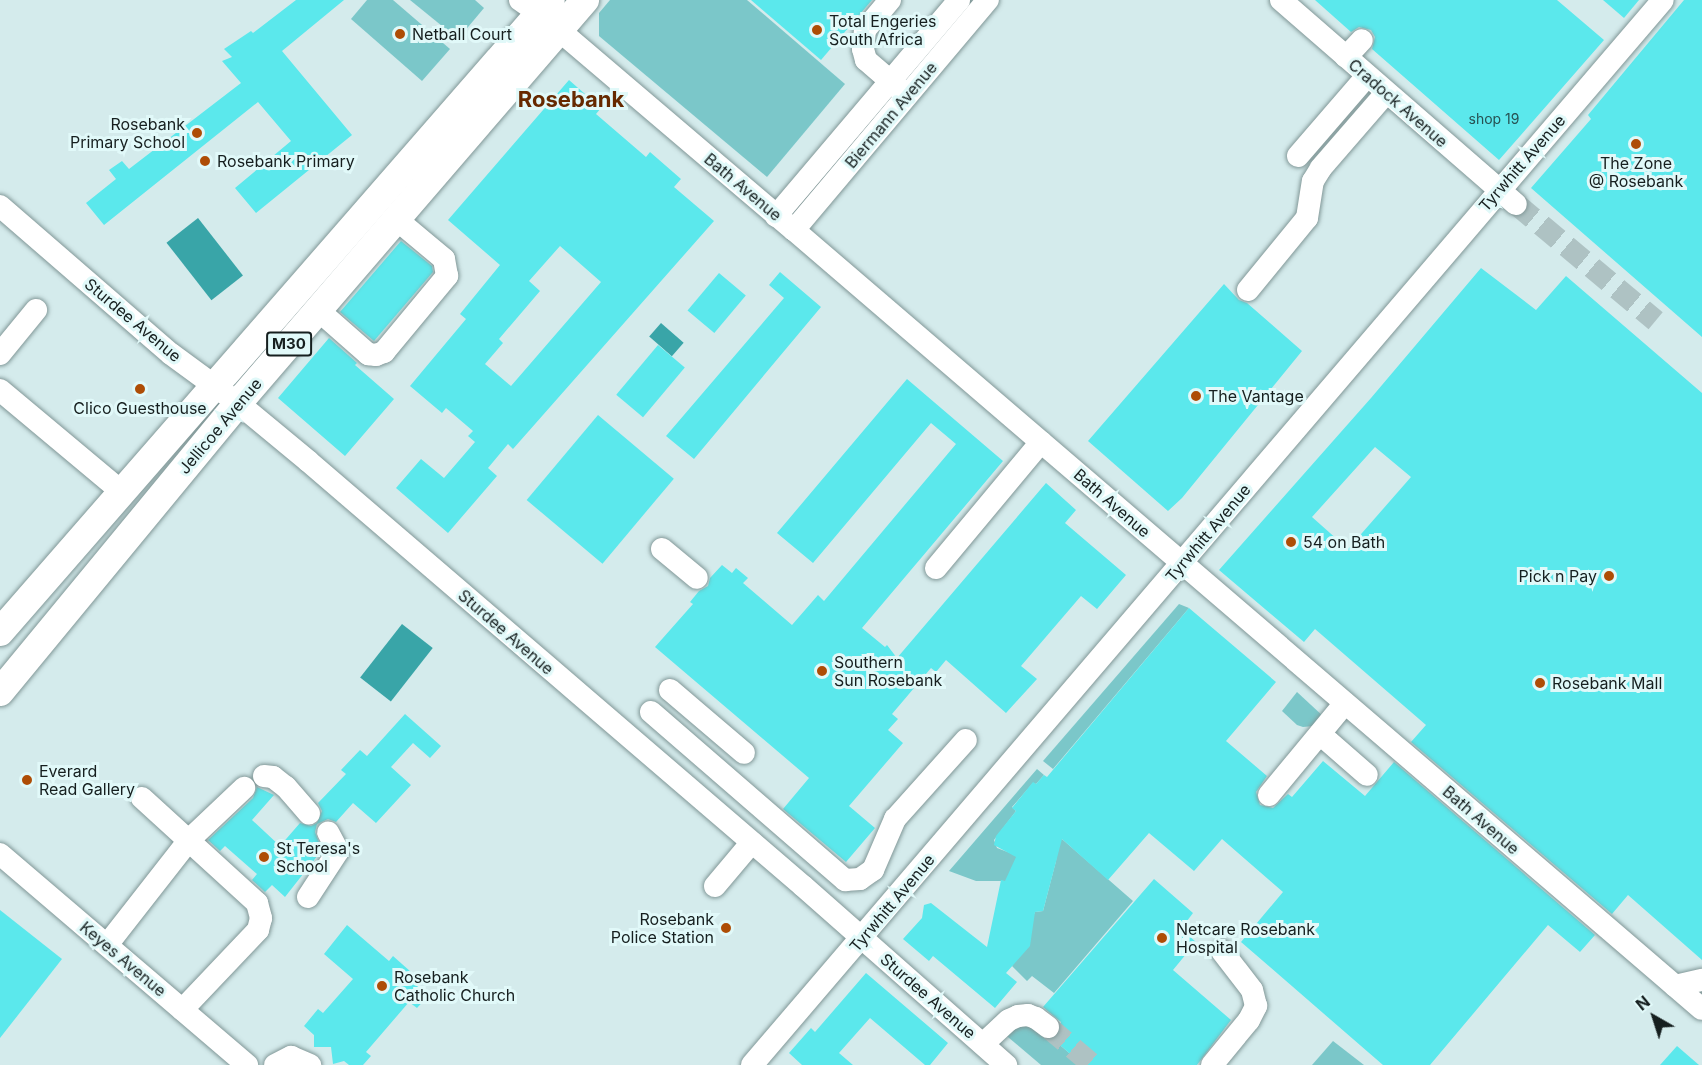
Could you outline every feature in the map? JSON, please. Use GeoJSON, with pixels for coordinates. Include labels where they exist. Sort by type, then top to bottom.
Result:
{"type":"FeatureCollection","features":[{"type":"Feature","properties":{"kind":"main road","name":"Jellicoe Avenue"},"geometry":{"type":"LineString","coordinates":[[0,632],[542,11],[585,0]]}},
{"type":"Feature","properties":{"kind":"main road","name":"Jellicoe Avenue"},"geometry":{"type":"LineString","coordinates":[[0,692],[238,403],[396,219],[542,11]]}},
{"type":"Feature","properties":{"kind":"street"},"geometry":{"type":"LineString","coordinates":[[890,0],[865,30],[863,49],[866,60],[899,89]]}},
{"type":"Feature","properties":{"kind":"street","name":"Biermann Avenue"},"geometry":{"type":"LineString","coordinates":[[776,216],[899,89],[964,29],[988,0]]}},
{"type":"Feature","properties":{"kind":"street","name":"Cradock Avenue"},"geometry":{"type":"LineString","coordinates":[[1281,0],[1516,204]]}},
{"type":"Feature","properties":{"kind":"street","name":"Tyrwhitt Avenue"},"geometry":{"type":"LineString","coordinates":[[752,1065],[1182,564],[1498,190],[1663,0]]}},
{"type":"Feature","properties":{"kind":"street"},"geometry":{"type":"LineString","coordinates":[[953,7],[964,29]]}},
{"type":"Feature","properties":{"kind":"street","name":"Biermann Avenue"},"geometry":{"type":"LineString","coordinates":[[794,230],[899,89],[953,7]]}},
{"type":"Feature","properties":{"kind":"street","name":"Bath Avenue"},"geometry":{"type":"LineString","coordinates":[[542,11],[776,216],[1702,1009]]}},
{"type":"Feature","properties":{"kind":"street"},"geometry":{"type":"LineString","coordinates":[[1346,57],[1362,40]]}},
{"type":"Feature","properties":{"kind":"street"},"geometry":{"type":"LineString","coordinates":[[1298,156],[1367,76]]}},
{"type":"Feature","properties":{"kind":"street"},"geometry":{"type":"LineString","coordinates":[[1248,290],[1307,218],[1313,182],[1321,168],[1386,93]]}},
{"type":"Feature","properties":{"kind":"street","name":"Sturdee Avenue"},"geometry":{"type":"LineString","coordinates":[[0,206],[171,354],[238,403],[630,737],[862,938],[993,1058]]}},
{"type":"Feature","properties":{"kind":"street"},"geometry":{"type":"LineString","coordinates":[[318,310],[368,354],[376,356],[384,352],[447,276],[444,259],[396,219]]}},
{"type":"Feature","properties":{"kind":"street"},"geometry":{"type":"LineString","coordinates":[[0,354],[36,310]]}},
{"type":"Feature","properties":{"kind":"street"},"geometry":{"type":"LineString","coordinates":[[0,390],[122,492]]}},
{"type":"Feature","properties":{"kind":"street"},"geometry":{"type":"LineString","coordinates":[[936,568],[1041,442]]}},
{"type":"Feature","properties":{"kind":"street"},"geometry":{"type":"LineString","coordinates":[[662,549],[697,578]]}},
{"type":"Feature","properties":{"kind":"street"},"geometry":{"type":"LineString","coordinates":[[630,737],[674,685],[744,753]]}},
{"type":"Feature","properties":{"kind":"street"},"geometry":{"type":"LineString","coordinates":[[1269,795],[1345,703]]}},
{"type":"Feature","properties":{"kind":"street"},"geometry":{"type":"LineString","coordinates":[[651,712],[845,880],[860,879],[873,870],[896,819],[966,740]]}},
{"type":"Feature","properties":{"kind":"street"},"geometry":{"type":"LineString","coordinates":[[1320,734],[1367,775]]}},
{"type":"Feature","properties":{"kind":"street"},"geometry":{"type":"LineString","coordinates":[[264,776],[273,777],[286,787],[309,813]]}},
{"type":"Feature","properties":{"kind":"street"},"geometry":{"type":"LineString","coordinates":[[106,945],[189,840],[244,788]]}},
{"type":"Feature","properties":{"kind":"street"},"geometry":{"type":"LineString","coordinates":[[142,798],[257,903],[261,918],[258,930],[183,1010]]}},
{"type":"Feature","properties":{"kind":"street"},"geometry":{"type":"LineString","coordinates":[[308,897],[338,851],[328,832]]}},
{"type":"Feature","properties":{"kind":"street"},"geometry":{"type":"LineString","coordinates":[[715,886],[752,842]]}},
{"type":"Feature","properties":{"kind":"street","name":"Keyes Avenue"},"geometry":{"type":"LineString","coordinates":[[0,854],[247,1065]]}},
{"type":"Feature","properties":{"kind":"street"},"geometry":{"type":"LineString","coordinates":[[1212,1065],[1249,1020],[1256,1006],[1252,990],[1222,951]]}},
{"type":"Feature","properties":{"kind":"street"},"geometry":{"type":"LineString","coordinates":[[1675,986],[1702,981]]}},
{"type":"Feature","properties":{"kind":"street"},"geometry":{"type":"LineString","coordinates":[[993,1058],[1009,1020],[1028,1015],[1048,1027]]}},
{"type":"Feature","properties":{"kind":"street"},"geometry":{"type":"LineString","coordinates":[[275,1065],[291,1057],[310,1065]]}},
{"type":"Feature","properties":{"kind":"shaded area","name":"Netball Court"},"geometry":{"type":"Polygon","coordinates":[[[367,0],[393,0],[450,49],[422,81],[351,19],[367,0]]]}},
{"type":"Feature","properties":{"kind":"shaded area","name":"Netball Court"},"geometry":{"type":"Polygon","coordinates":[[[410,0],[475,0],[484,8],[458,39],[410,0]]]}},
{"type":"Feature","properties":{"kind":"shaded area"},"geometry":{"type":"Polygon","coordinates":[[[610,0],[747,0],[845,84],[767,177],[599,36],[599,13],[610,0]]]}},
{"type":"Feature","properties":{"kind":"shaded area"},"geometry":{"type":"Polygon","coordinates":[[[198,218],[243,276],[211,300],[166,243],[198,218]]]}},
{"type":"Feature","properties":{"kind":"shaded area"},"geometry":{"type":"Polygon","coordinates":[[[661,323],[684,343],[672,356],[649,337],[661,323]]]}},
{"type":"Feature","properties":{"kind":"shaded area"},"geometry":{"type":"Polygon","coordinates":[[[1179,604],[1189,608],[1053,769],[1043,761],[1179,604]]]}},
{"type":"Feature","properties":{"kind":"shaded area"},"geometry":{"type":"Polygon","coordinates":[[[402,624],[433,648],[391,702],[360,678],[402,624]]]}},
{"type":"Feature","properties":{"kind":"shaded area"},"geometry":{"type":"Polygon","coordinates":[[[1297,692],[1324,717],[1314,726],[1297,725],[1282,711],[1297,692]]]}},
{"type":"Feature","properties":{"kind":"shaded area"},"geometry":{"type":"Polygon","coordinates":[[[1037,769],[1044,775],[1036,784],[1033,783],[1012,807],[1016,811],[994,840],[997,848],[1018,856],[1008,881],[976,881],[949,871],[1037,769]]]}},
{"type":"Feature","properties":{"kind":"shaded area"},"geometry":{"type":"Polygon","coordinates":[[[1047,826],[1133,901],[1054,993],[1032,976],[1027,981],[1012,966],[1035,912],[1043,911],[1056,861],[1057,852],[1047,826]]]}},
{"type":"Feature","properties":{"kind":"shaded area"},"geometry":{"type":"Polygon","coordinates":[[[1009,1020],[1045,1032],[1083,1065],[1041,1065],[1002,1032],[1009,1020]]]}},
{"type":"Feature","properties":{"kind":"shaded area"},"geometry":{"type":"Polygon","coordinates":[[[1333,1041],[1364,1065],[1312,1065],[1333,1041]]]}},
{"type":"Feature","properties":{"kind":"building"},"geometry":{"type":"Polygon","coordinates":[[[296,0],[344,0],[282,51],[352,135],[256,213],[235,188],[291,141],[258,102],[104,225],[86,203],[116,179],[109,170],[122,161],[129,169],[241,83],[222,61],[232,57],[224,49],[251,31],[253,33],[296,0]]]}},
{"type":"Feature","properties":{"kind":"building","name":"Total Engeries South Africa"},"geometry":{"type":"Polygon","coordinates":[[[751,0],[872,0],[821,60],[751,0]]]}},
{"type":"Feature","properties":{"kind":"building"},"geometry":{"type":"Polygon","coordinates":[[[1315,0],[1557,0],[1604,40],[1499,160],[1372,49],[1375,37],[1371,30],[1359,27],[1351,32],[1315,0]]]}},
{"type":"Feature","properties":{"kind":"building"},"geometry":{"type":"Polygon","coordinates":[[[1603,0],[1639,0],[1624,18],[1603,0]]]}},
{"type":"Feature","properties":{"kind":"building","name":"The Zone @ Rosebank"},"geometry":{"type":"Polygon","coordinates":[[[1684,0],[1702,0],[1702,337],[1531,188],[1591,119],[1588,115],[1684,0]]]}},
{"type":"Feature","properties":{"kind":"building"},"geometry":{"type":"Polygon","coordinates":[[[569,80],[601,108],[596,114],[646,157],[650,152],[681,179],[674,187],[714,221],[513,449],[508,444],[488,468],[497,476],[448,533],[396,488],[421,459],[444,478],[475,442],[468,436],[473,431],[446,408],[442,413],[410,386],[466,319],[460,314],[500,265],[448,220],[569,80]],[[560,246],[529,281],[540,291],[499,339],[503,343],[485,364],[511,386],[601,282],[560,246]]]}},
{"type":"Feature","properties":{"kind":"building"},"geometry":{"type":"Polygon","coordinates":[[[401,241],[432,266],[433,272],[374,341],[340,312],[401,241]]]}},
{"type":"Feature","properties":{"kind":"building","name":"Rosebank Mall"},"geometry":{"type":"Polygon","coordinates":[[[1481,268],[1536,310],[1566,276],[1702,393],[1702,960],[1628,895],[1612,914],[1411,742],[1426,725],[1315,629],[1304,642],[1219,570],[1371,398],[1481,268]],[[1375,447],[1312,517],[1348,549],[1411,477],[1375,447]]]}},
{"type":"Feature","properties":{"kind":"building"},"geometry":{"type":"Polygon","coordinates":[[[780,272],[821,307],[694,459],[666,436],[784,298],[769,285],[780,272]]]}},
{"type":"Feature","properties":{"kind":"building"},"geometry":{"type":"Polygon","coordinates":[[[719,273],[746,295],[714,333],[688,311],[719,273]]]}},
{"type":"Feature","properties":{"kind":"building","name":"The Vantage"},"geometry":{"type":"Polygon","coordinates":[[[1224,284],[1239,300],[1247,303],[1302,351],[1182,498],[1168,511],[1088,441],[1224,284]]]}},
{"type":"Feature","properties":{"kind":"building"},"geometry":{"type":"Polygon","coordinates":[[[329,338],[357,363],[355,365],[394,399],[345,456],[278,398],[329,338]]]}},
{"type":"Feature","properties":{"kind":"building"},"geometry":{"type":"Polygon","coordinates":[[[658,345],[685,367],[643,417],[616,395],[658,345]]]}},
{"type":"Feature","properties":{"kind":"building"},"geometry":{"type":"Polygon","coordinates":[[[907,379],[1003,461],[862,628],[885,647],[887,645],[897,658],[1046,483],[1076,510],[1065,523],[1126,575],[1097,609],[1081,596],[1021,666],[1037,679],[1006,713],[946,660],[936,672],[931,668],[892,714],[898,719],[888,730],[903,743],[849,806],[875,828],[846,862],[783,809],[809,778],[655,647],[693,604],[690,602],[699,591],[708,586],[710,578],[722,565],[732,573],[736,568],[748,578],[743,583],[792,625],[818,595],[824,601],[956,444],[931,423],[813,563],[777,533],[907,379]]]}},
{"type":"Feature","properties":{"kind":"building"},"geometry":{"type":"Polygon","coordinates":[[[598,415],[674,479],[602,564],[527,500],[598,415]]]}},
{"type":"Feature","properties":{"kind":"building"},"geometry":{"type":"Polygon","coordinates":[[[1189,608],[1276,682],[1226,741],[1267,776],[1256,792],[1260,805],[1273,808],[1288,794],[1292,797],[1323,761],[1365,796],[1394,762],[1595,935],[1580,952],[1548,925],[1430,1065],[1383,1065],[1241,942],[1283,892],[1222,839],[1194,871],[1149,833],[1108,880],[1062,839],[1043,911],[1035,912],[1030,946],[1006,973],[1017,982],[995,1008],[933,956],[929,961],[903,939],[922,918],[924,905],[931,903],[987,947],[1001,880],[1005,881],[1016,857],[994,845],[996,836],[1016,811],[1012,808],[1033,782],[1036,784],[1044,775],[1047,777],[1189,608]]]}},
{"type":"Feature","properties":{"kind":"building"},"geometry":{"type":"Polygon","coordinates":[[[405,714],[441,746],[430,758],[413,743],[391,767],[411,785],[376,823],[353,803],[336,822],[328,819],[317,824],[315,832],[322,850],[285,897],[272,885],[265,892],[252,880],[257,874],[225,846],[220,851],[208,840],[253,798],[257,787],[274,795],[252,820],[280,846],[300,823],[311,826],[317,823],[322,811],[318,803],[346,774],[341,770],[360,750],[367,756],[405,714]]]}},
{"type":"Feature","properties":{"kind":"building","name":"Netcare Rosebank Hospital"},"geometry":{"type":"Polygon","coordinates":[[[1154,879],[1193,913],[1181,929],[1196,942],[1173,970],[1231,1020],[1197,1065],[1083,1065],[1053,1039],[1059,1035],[1061,1022],[1043,1007],[1154,879]]]}},
{"type":"Feature","properties":{"kind":"building"},"geometry":{"type":"Polygon","coordinates":[[[0,910],[62,959],[0,1038],[0,910]]]}},
{"type":"Feature","properties":{"kind":"building","name":"Rosebank Catholic Church"},"geometry":{"type":"Polygon","coordinates":[[[347,925],[389,961],[393,956],[411,972],[407,977],[428,996],[417,1008],[409,1002],[366,1052],[371,1056],[363,1065],[349,1065],[344,1061],[333,1064],[331,1047],[314,1047],[314,1035],[304,1026],[318,1009],[323,1013],[353,979],[324,954],[347,925]]]}},
{"type":"Feature","properties":{"kind":"building"},"geometry":{"type":"Polygon","coordinates":[[[866,973],[948,1043],[930,1065],[925,1065],[870,1018],[839,1053],[853,1065],[802,1065],[789,1053],[811,1028],[815,1032],[866,973]]]}},
{"type":"Feature","properties":{"kind":"building"},"geometry":{"type":"Polygon","coordinates":[[[1677,1046],[1699,1065],[1660,1065],[1677,1046]]]}},
{"type":"Feature","properties":{"kind":"tunnel"},"geometry":{"type":"LineString","coordinates":[[1516,204],[1656,321]]}},
{"type":"Feature","properties":{"kind":"tunnel"},"geometry":{"type":"LineString","coordinates":[[1048,1027],[1093,1065]]}},
{"type":"Feature","properties":{"kind":"place","name":"Total Engeries South Africa"},"geometry":{"type":"Point","coordinates":[817,30]}},
{"type":"Feature","properties":{"kind":"place","name":"Netball Court"},"geometry":{"type":"Point","coordinates":[400,34]}},
{"type":"Feature","properties":{"kind":"place","name":"Rosebank Primary School"},"geometry":{"type":"Point","coordinates":[197,133]}},
{"type":"Feature","properties":{"kind":"place","name":"The Zone @ Rosebank"},"geometry":{"type":"Point","coordinates":[1636,144]}},
{"type":"Feature","properties":{"kind":"place","name":"Rosebank Primary"},"geometry":{"type":"Point","coordinates":[205,161]}},
{"type":"Feature","properties":{"kind":"place","name":"Clico Guesthouse"},"geometry":{"type":"Point","coordinates":[140,389]}},
{"type":"Feature","properties":{"kind":"place","name":"The Vantage"},"geometry":{"type":"Point","coordinates":[1196,396]}},
{"type":"Feature","properties":{"kind":"place","name":"54 on Bath"},"geometry":{"type":"Point","coordinates":[1291,542]}},
{"type":"Feature","properties":{"kind":"place","name":"Pick n Pay"},"geometry":{"type":"Point","coordinates":[1609,576]}},
{"type":"Feature","properties":{"kind":"place","name":"Southern Sun Rosebank"},"geometry":{"type":"Point","coordinates":[822,671]}},
{"type":"Feature","properties":{"kind":"place","name":"Rosebank Mall"},"geometry":{"type":"Point","coordinates":[1540,683]}},
{"type":"Feature","properties":{"kind":"place","name":"Everard Read Gallery"},"geometry":{"type":"Point","coordinates":[27,780]}},
{"type":"Feature","properties":{"kind":"place","name":"St Teresa's School"},"geometry":{"type":"Point","coordinates":[264,857]}},
{"type":"Feature","properties":{"kind":"place","name":"Rosebank Police Station"},"geometry":{"type":"Point","coordinates":[726,928]}},
{"type":"Feature","properties":{"kind":"place","name":"Netcare Rosebank Hospital"},"geometry":{"type":"Point","coordinates":[1162,938]}},
{"type":"Feature","properties":{"kind":"place","name":"Rosebank Catholic Church"},"geometry":{"type":"Point","coordinates":[382,986]}},
{"type":"Feature","properties":{"kind":"district","name":"Rosebank"},"geometry":{"type":"Point","coordinates":[571,100]}}]}
